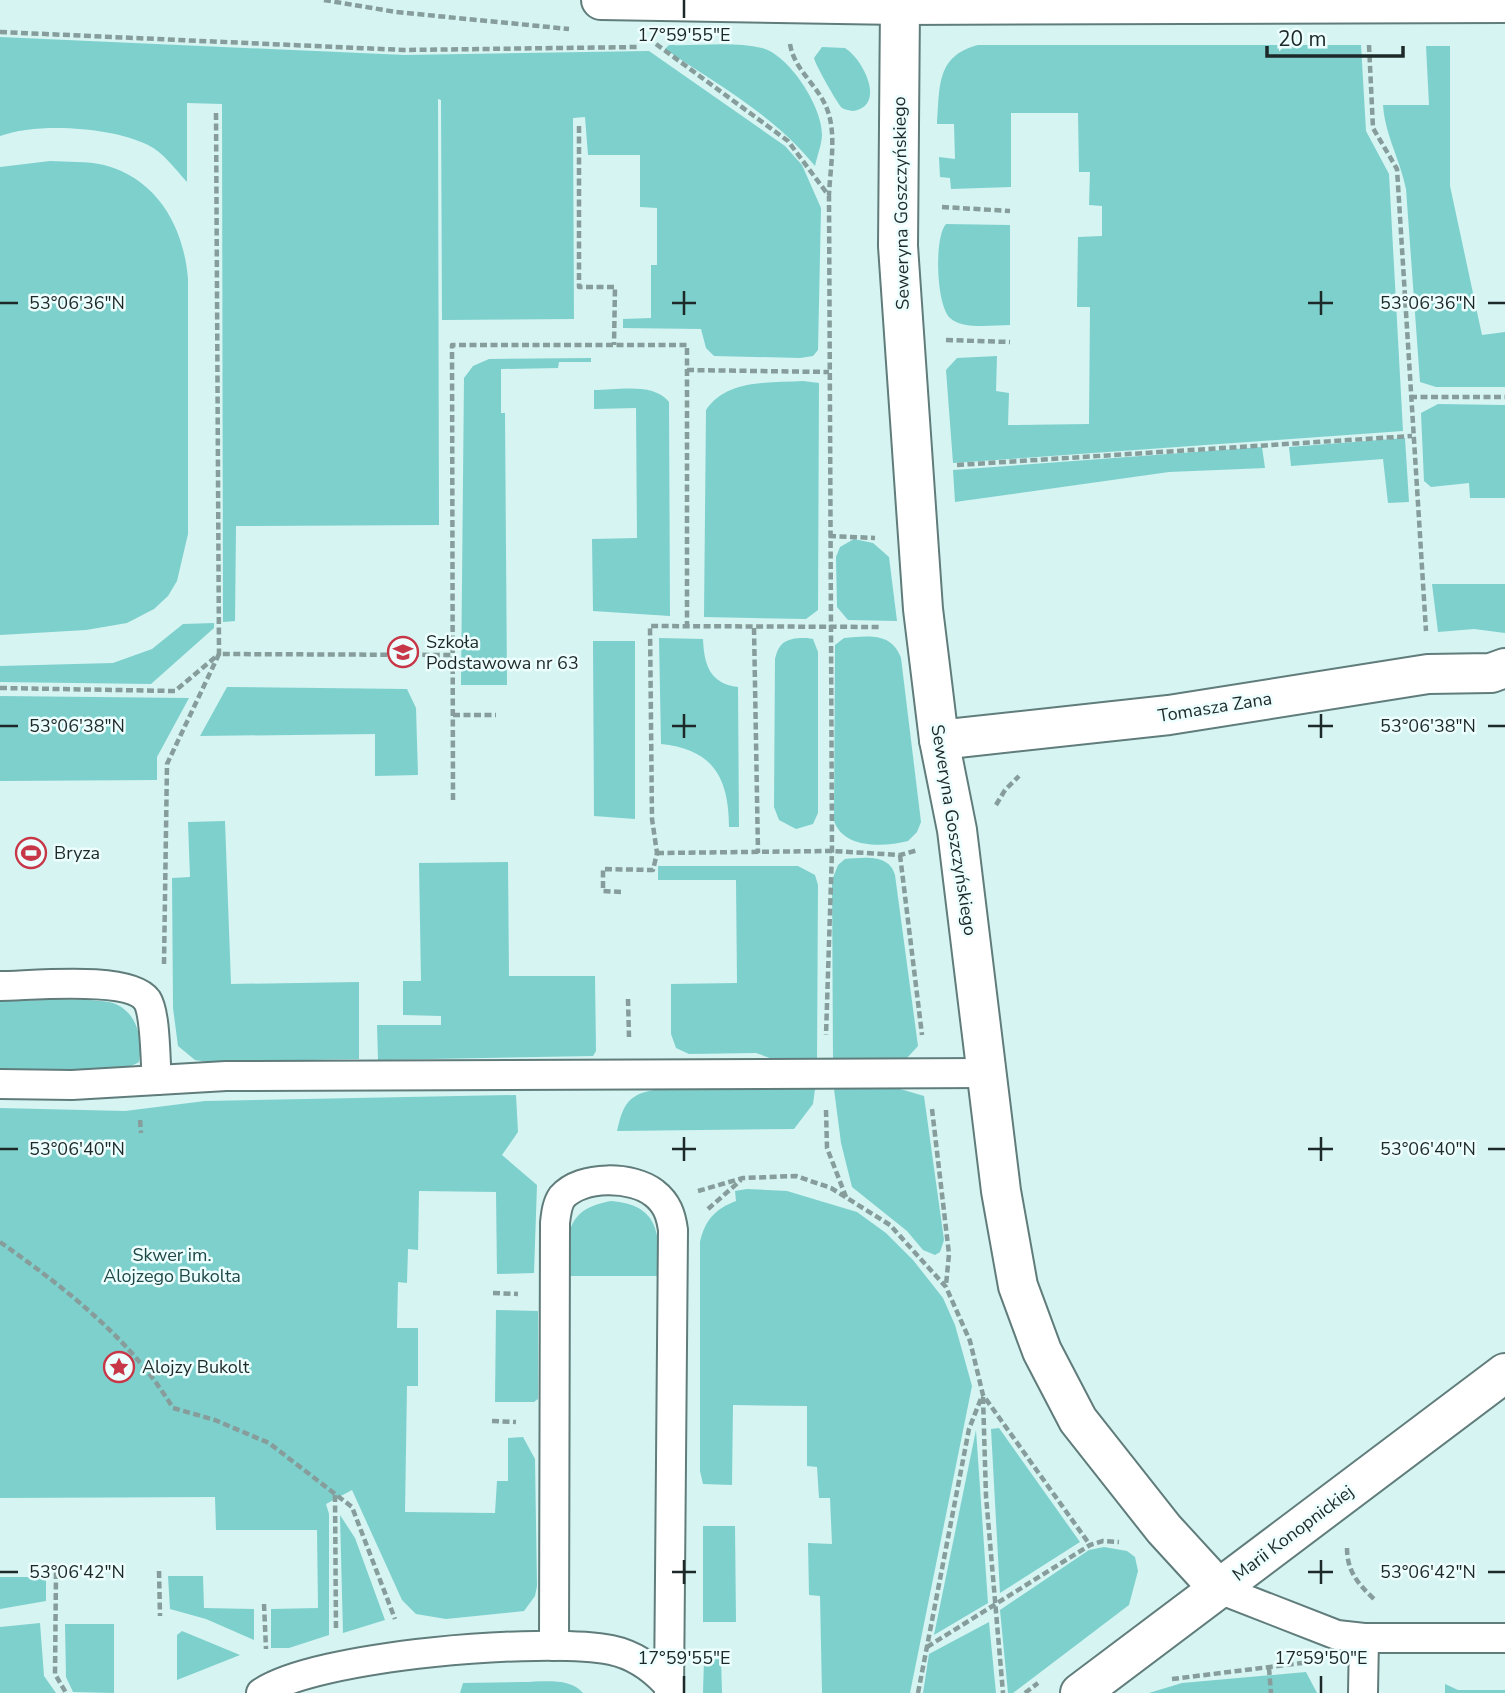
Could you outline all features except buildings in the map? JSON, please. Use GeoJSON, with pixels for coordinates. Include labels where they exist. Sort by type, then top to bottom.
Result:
{"type":"FeatureCollection","features":[{"type":"Feature","properties":{"kind":"street"},"geometry":{"type":"LineString","coordinates":[[601,0],[788,4],[1505,3]]}},
{"type":"Feature","properties":{"kind":"street","name":"Seweryna Goszczyńskiego"},"geometry":{"type":"LineString","coordinates":[[913,3],[898,246],[923,609],[939,740],[957,830],[1001,1191],[1018,1286],[1042,1351],[1078,1420],[1157,1521],[1219,1589]]}},
{"type":"Feature","properties":{"kind":"street","name":"Tomasza Zana"},"geometry":{"type":"LineString","coordinates":[[939,740],[1169,715],[1428,674],[1500,671]]}},
{"type":"Feature","properties":{"kind":"street","name":"Marii Konopnickiej"},"geometry":{"type":"LineString","coordinates":[[1080,1693],[1505,1373]]}},
{"type":"Feature","properties":{"kind":"lane"},"geometry":{"type":"LineString","coordinates":[[0,986],[126,986],[139,993],[148,1002],[151,1013],[157,1080]]}},
{"type":"Feature","properties":{"kind":"lane"},"geometry":{"type":"LineString","coordinates":[[0,1084],[72,1085],[226,1076],[987,1073]]}},
{"type":"Feature","properties":{"kind":"lane"},"geometry":{"type":"LineString","coordinates":[[554,1646],[554,1235],[559,1203],[564,1194],[610,1181],[643,1187],[664,1204],[671,1215],[673,1230],[669,1689]]}},
{"type":"Feature","properties":{"kind":"lane"},"geometry":{"type":"LineString","coordinates":[[1219,1589],[1350,1637],[1505,1637]]}},
{"type":"Feature","properties":{"kind":"lane"},"geometry":{"type":"LineString","coordinates":[[1350,1637],[1363,1693]]}},
{"type":"Feature","properties":{"kind":"lane"},"geometry":{"type":"LineString","coordinates":[[261,1693],[303,1675],[405,1655],[554,1646],[614,1651],[654,1669],[669,1689]]}},
{"type":"Feature","properties":{"kind":"path"},"geometry":{"type":"LineString","coordinates":[[788,4],[792,56],[817,89],[828,111],[831,141],[829,372],[832,851],[825,1074],[827,1148],[846,1197]]}},
{"type":"Feature","properties":{"kind":"path"},"geometry":{"type":"LineString","coordinates":[[0,32],[404,50],[656,47],[788,141],[829,196]]}},
{"type":"Feature","properties":{"kind":"path"},"geometry":{"type":"LineString","coordinates":[[654,36],[656,47]]}},
{"type":"Feature","properties":{"kind":"path"},"geometry":{"type":"LineString","coordinates":[[1369,36],[1373,128],[1397,169],[1428,674]]}},
{"type":"Feature","properties":{"kind":"path"},"geometry":{"type":"LineString","coordinates":[[139,993],[164,969],[167,764],[219,654],[216,112]]}},
{"type":"Feature","properties":{"kind":"path"},"geometry":{"type":"LineString","coordinates":[[579,126],[579,287],[615,287],[614,345]]}},
{"type":"Feature","properties":{"kind":"path"},"geometry":{"type":"LineString","coordinates":[[941,207],[1010,211]]}},
{"type":"Feature","properties":{"kind":"path"},"geometry":{"type":"LineString","coordinates":[[934,339],[1010,342]]}},
{"type":"Feature","properties":{"kind":"path"},"geometry":{"type":"LineString","coordinates":[[453,800],[452,345],[687,345],[687,627]]}},
{"type":"Feature","properties":{"kind":"path"},"geometry":{"type":"LineString","coordinates":[[687,370],[829,372]]}},
{"type":"Feature","properties":{"kind":"path"},"geometry":{"type":"LineString","coordinates":[[1410,397],[1505,397]]}},
{"type":"Feature","properties":{"kind":"path"},"geometry":{"type":"LineString","coordinates":[[955,465],[1412,436]]}},
{"type":"Feature","properties":{"kind":"path"},"geometry":{"type":"LineString","coordinates":[[621,892],[603,891],[603,869],[653,870],[657,853],[652,819],[650,626],[830,629],[892,627]]}},
{"type":"Feature","properties":{"kind":"path"},"geometry":{"type":"LineString","coordinates":[[754,628],[758,853]]}},
{"type":"Feature","properties":{"kind":"path"},"geometry":{"type":"LineString","coordinates":[[0,688],[175,691],[219,654],[453,654]]}},
{"type":"Feature","properties":{"kind":"path"},"geometry":{"type":"LineString","coordinates":[[453,715],[496,715]]}},
{"type":"Feature","properties":{"kind":"path"},"geometry":{"type":"LineString","coordinates":[[657,853],[832,851],[900,855],[930,846],[935,834],[987,827],[1004,790],[1024,773]]}},
{"type":"Feature","properties":{"kind":"path"},"geometry":{"type":"LineString","coordinates":[[900,855],[949,1254],[946,1287]]}},
{"type":"Feature","properties":{"kind":"path"},"geometry":{"type":"LineString","coordinates":[[664,1204],[726,1181],[775,1176],[813,1180],[890,1225],[946,1287],[970,1341],[982,1395],[994,1606],[1003,1693]]}},
{"type":"Feature","properties":{"kind":"path"},"geometry":{"type":"LineString","coordinates":[[0,1241],[85,1306],[154,1376],[173,1408],[215,1420],[269,1443],[352,1507],[389,1597],[405,1655]]}},
{"type":"Feature","properties":{"kind":"path"},"geometry":{"type":"LineString","coordinates":[[982,1395],[1090,1545]]}},
{"type":"Feature","properties":{"kind":"path"},"geometry":{"type":"LineString","coordinates":[[918,1693],[969,1429],[982,1395]]}},
{"type":"Feature","properties":{"kind":"path"},"geometry":{"type":"LineString","coordinates":[[335,1494],[337,1642]]}},
{"type":"Feature","properties":{"kind":"path"},"geometry":{"type":"LineString","coordinates":[[1162,1680],[1300,1664],[1350,1637],[1374,1600],[1357,1583],[1347,1563],[1347,1540]]}},
{"type":"Feature","properties":{"kind":"path"},"geometry":{"type":"LineString","coordinates":[[927,1647],[1090,1545],[1102,1541],[1130,1543]]}},
{"type":"Feature","properties":{"kind":"path"},"geometry":{"type":"LineString","coordinates":[[159,1571],[160,1616]]}},
{"type":"Feature","properties":{"kind":"path"},"geometry":{"type":"LineString","coordinates":[[56,1572],[55,1674],[66,1693]]}},
{"type":"Feature","properties":{"kind":"path"},"geometry":{"type":"LineString","coordinates":[[264,1604],[266,1657]]}},
{"type":"Feature","properties":{"kind":"path"},"geometry":{"type":"LineString","coordinates":[[1269,1668],[1271,1693]]}},
{"type":"Feature","properties":{"kind":"green space"},"geometry":{"type":"Polygon","coordinates":[[[0,37],[405,55],[649,51],[785,146],[802,165],[821,208],[818,350],[813,356],[800,358],[714,356],[706,348],[701,329],[623,328],[623,319],[651,318],[651,265],[657,265],[657,208],[640,207],[640,155],[588,155],[585,117],[573,118],[574,319],[442,320],[441,100],[438,99],[439,525],[236,526],[235,621],[223,622],[222,104],[187,103],[187,182],[154,148],[115,134],[54,128],[0,136],[0,37]]]}},
{"type":"Feature","properties":{"kind":"green space"},"geometry":{"type":"Polygon","coordinates":[[[669,45],[751,46],[762,48],[783,60],[810,96],[821,123],[822,138],[815,166],[782,131],[725,88],[665,49],[669,45]]]}},
{"type":"Feature","properties":{"kind":"green space"},"geometry":{"type":"Polygon","coordinates":[[[978,45],[1361,45],[1366,131],[1389,174],[1403,431],[953,463],[946,370],[957,358],[997,356],[996,391],[1009,393],[1008,425],[1089,424],[1090,307],[1077,307],[1078,237],[1102,236],[1102,206],[1089,205],[1090,172],[1079,172],[1078,113],[1011,113],[1011,187],[951,189],[950,178],[940,177],[939,157],[955,159],[954,124],[937,124],[943,74],[954,57],[978,45]]]}},
{"type":"Feature","properties":{"kind":"green space"},"geometry":{"type":"Polygon","coordinates":[[[1426,46],[1450,46],[1450,186],[1482,335],[1505,332],[1505,387],[1436,387],[1420,382],[1406,189],[1383,105],[1429,105],[1426,46]]]}},
{"type":"Feature","properties":{"kind":"green space"},"geometry":{"type":"Polygon","coordinates":[[[822,47],[845,48],[859,62],[869,82],[870,92],[869,101],[863,107],[853,111],[839,105],[814,58],[822,47]]]}},
{"type":"Feature","properties":{"kind":"green space"},"geometry":{"type":"Polygon","coordinates":[[[50,161],[104,165],[123,172],[153,194],[165,208],[181,242],[188,279],[188,534],[177,581],[168,596],[154,609],[127,623],[86,630],[0,635],[0,167],[50,161]]]}},
{"type":"Feature","properties":{"kind":"green space"},"geometry":{"type":"Polygon","coordinates":[[[946,224],[1010,225],[1010,325],[962,324],[950,318],[945,311],[939,286],[938,256],[942,231],[946,224]]]}},
{"type":"Feature","properties":{"kind":"green space"},"geometry":{"type":"Polygon","coordinates":[[[591,358],[591,362],[559,362],[558,368],[501,369],[501,413],[505,413],[507,685],[461,685],[464,378],[473,366],[489,359],[591,358]]]}},
{"type":"Feature","properties":{"kind":"green space"},"geometry":{"type":"Polygon","coordinates":[[[763,383],[819,383],[818,610],[806,619],[704,617],[706,410],[715,400],[737,388],[763,383]]]}},
{"type":"Feature","properties":{"kind":"green space"},"geometry":{"type":"Polygon","coordinates":[[[645,389],[669,402],[670,616],[593,611],[592,539],[637,538],[636,408],[594,409],[594,390],[645,389]]]}},
{"type":"Feature","properties":{"kind":"green space"},"geometry":{"type":"Polygon","coordinates":[[[1438,404],[1505,405],[1505,498],[1470,498],[1469,483],[1431,487],[1424,481],[1421,413],[1438,404]]]}},
{"type":"Feature","properties":{"kind":"green space"},"geometry":{"type":"Polygon","coordinates":[[[1405,438],[1409,502],[1388,503],[1383,459],[1291,466],[1289,447],[1405,438]]]}},
{"type":"Feature","properties":{"kind":"green space"},"geometry":{"type":"Polygon","coordinates":[[[1262,447],[1265,468],[1169,472],[955,502],[953,470],[1262,447]]]}},
{"type":"Feature","properties":{"kind":"green space"},"geometry":{"type":"Polygon","coordinates":[[[854,539],[873,543],[889,557],[897,621],[848,620],[837,607],[836,557],[840,547],[854,539]]]}},
{"type":"Feature","properties":{"kind":"green space"},"geometry":{"type":"Polygon","coordinates":[[[1432,584],[1505,584],[1505,633],[1474,629],[1438,632],[1432,584]]]}},
{"type":"Feature","properties":{"kind":"green space"},"geometry":{"type":"Polygon","coordinates":[[[214,623],[214,628],[151,684],[0,682],[0,666],[113,663],[152,649],[183,624],[214,623]]]}},
{"type":"Feature","properties":{"kind":"green space"},"geometry":{"type":"Polygon","coordinates":[[[870,637],[885,640],[892,644],[901,658],[921,822],[917,832],[908,841],[865,844],[846,837],[834,821],[835,645],[844,638],[870,637]]]}},
{"type":"Feature","properties":{"kind":"green space"},"geometry":{"type":"Polygon","coordinates":[[[659,638],[703,639],[707,664],[714,677],[720,682],[738,687],[739,827],[729,827],[726,794],[714,769],[694,752],[661,744],[659,638]]]}},
{"type":"Feature","properties":{"kind":"green space"},"geometry":{"type":"Polygon","coordinates":[[[813,639],[818,652],[818,813],[813,824],[796,829],[779,820],[774,807],[775,659],[779,648],[786,641],[813,639]]]}},
{"type":"Feature","properties":{"kind":"green space"},"geometry":{"type":"Polygon","coordinates":[[[593,641],[635,641],[635,819],[594,816],[593,641]]]}},
{"type":"Feature","properties":{"kind":"green space"},"geometry":{"type":"Polygon","coordinates":[[[227,687],[407,689],[416,708],[418,775],[375,776],[375,734],[200,736],[227,687]]]}},
{"type":"Feature","properties":{"kind":"green space"},"geometry":{"type":"Polygon","coordinates":[[[0,696],[189,698],[157,757],[157,780],[0,781],[0,696]]]}},
{"type":"Feature","properties":{"kind":"green space"},"geometry":{"type":"Polygon","coordinates":[[[225,821],[231,984],[359,982],[359,1059],[208,1062],[195,1060],[178,1046],[173,1008],[172,878],[190,877],[188,822],[225,821]]]}},
{"type":"Feature","properties":{"kind":"green space"},"geometry":{"type":"Polygon","coordinates":[[[845,859],[881,860],[892,868],[895,875],[918,1046],[906,1059],[833,1060],[832,880],[838,865],[845,859]]]}},
{"type":"Feature","properties":{"kind":"green space"},"geometry":{"type":"Polygon","coordinates":[[[508,862],[509,976],[595,976],[596,1051],[593,1056],[378,1060],[377,1025],[441,1025],[441,1016],[403,1015],[403,981],[421,981],[419,863],[508,862]]]}},
{"type":"Feature","properties":{"kind":"green space"},"geometry":{"type":"Polygon","coordinates":[[[658,866],[798,866],[815,875],[818,885],[817,1063],[784,1063],[756,1053],[689,1054],[676,1048],[671,1034],[671,984],[737,983],[736,880],[658,880],[658,866]]]}},
{"type":"Feature","properties":{"kind":"green space"},"geometry":{"type":"Polygon","coordinates":[[[76,1000],[113,1003],[128,1013],[137,1028],[139,1062],[127,1067],[92,1072],[0,1070],[0,1001],[76,1000]]]}},
{"type":"Feature","properties":{"kind":"green space"},"geometry":{"type":"Polygon","coordinates":[[[890,1086],[924,1096],[944,1240],[940,1252],[935,1255],[923,1250],[907,1231],[852,1187],[841,1143],[834,1089],[890,1086]]]}},
{"type":"Feature","properties":{"kind":"green space"},"geometry":{"type":"Polygon","coordinates":[[[665,1088],[815,1089],[813,1104],[794,1129],[617,1131],[623,1111],[631,1099],[645,1092],[665,1088]]]}},
{"type":"Feature","properties":{"kind":"green space","name":"Skwer im. Alojzego Bukolta"},"geometry":{"type":"Polygon","coordinates":[[[516,1095],[518,1132],[502,1155],[537,1185],[534,1273],[497,1274],[496,1192],[419,1191],[418,1250],[408,1249],[407,1283],[398,1282],[397,1328],[418,1328],[418,1386],[407,1386],[405,1512],[495,1513],[497,1481],[508,1481],[508,1438],[523,1437],[535,1459],[537,1586],[535,1596],[524,1611],[446,1619],[416,1614],[402,1600],[352,1490],[326,1504],[329,1514],[329,1635],[289,1648],[271,1648],[271,1609],[318,1608],[317,1530],[216,1530],[215,1497],[0,1498],[0,1108],[125,1111],[205,1101],[516,1095]]]}},
{"type":"Feature","properties":{"kind":"green space"},"geometry":{"type":"Polygon","coordinates":[[[735,1191],[787,1191],[857,1212],[886,1233],[913,1260],[943,1298],[955,1325],[972,1386],[910,1693],[822,1693],[820,1596],[809,1595],[808,1543],[832,1544],[830,1498],[819,1498],[817,1467],[807,1466],[807,1406],[733,1405],[732,1485],[703,1484],[700,1471],[700,1242],[712,1216],[736,1201],[735,1191]]]}},
{"type":"Feature","properties":{"kind":"green space"},"geometry":{"type":"Polygon","coordinates":[[[611,1201],[639,1208],[654,1224],[659,1247],[660,1276],[566,1276],[571,1226],[584,1210],[611,1201]]]}},
{"type":"Feature","properties":{"kind":"green space"},"geometry":{"type":"Polygon","coordinates":[[[496,1310],[538,1311],[538,1399],[534,1402],[495,1402],[496,1310]]]}},
{"type":"Feature","properties":{"kind":"green space"},"geometry":{"type":"Polygon","coordinates":[[[999,1428],[1080,1542],[1000,1593],[991,1429],[999,1428]]]}},
{"type":"Feature","properties":{"kind":"green space"},"geometry":{"type":"Polygon","coordinates":[[[976,1430],[988,1603],[934,1635],[976,1430]]]}},
{"type":"Feature","properties":{"kind":"green space"},"geometry":{"type":"Polygon","coordinates":[[[340,1515],[355,1538],[385,1620],[343,1633],[340,1515]]]}},
{"type":"Feature","properties":{"kind":"green space"},"geometry":{"type":"Polygon","coordinates":[[[703,1526],[735,1526],[736,1622],[703,1622],[703,1526]]]}},
{"type":"Feature","properties":{"kind":"green space"},"geometry":{"type":"Polygon","coordinates":[[[1104,1547],[1127,1551],[1135,1557],[1138,1571],[1129,1605],[1013,1693],[1008,1693],[1000,1610],[1089,1550],[1104,1547]]]}},
{"type":"Feature","properties":{"kind":"green space"},"geometry":{"type":"Polygon","coordinates":[[[168,1576],[203,1576],[204,1608],[254,1609],[254,1640],[206,1619],[170,1609],[168,1576]]]}},
{"type":"Feature","properties":{"kind":"green space"},"geometry":{"type":"Polygon","coordinates":[[[0,1577],[46,1577],[46,1601],[0,1609],[0,1577]]]}},
{"type":"Feature","properties":{"kind":"green space"},"geometry":{"type":"Polygon","coordinates":[[[989,1622],[996,1693],[923,1693],[929,1654],[989,1622]]]}},
{"type":"Feature","properties":{"kind":"green space"},"geometry":{"type":"Polygon","coordinates":[[[40,1623],[44,1676],[56,1693],[0,1693],[0,1627],[40,1623]]]}},
{"type":"Feature","properties":{"kind":"green space"},"geometry":{"type":"Polygon","coordinates":[[[65,1624],[114,1624],[114,1693],[73,1692],[66,1677],[65,1624]]]}},
{"type":"Feature","properties":{"kind":"green space"},"geometry":{"type":"Polygon","coordinates":[[[182,1631],[240,1655],[177,1680],[177,1635],[182,1631]]]}},
{"type":"Feature","properties":{"kind":"green space"},"geometry":{"type":"Polygon","coordinates":[[[721,1659],[722,1693],[703,1693],[704,1660],[721,1659]]]}},
{"type":"Feature","properties":{"kind":"green space"},"geometry":{"type":"Polygon","coordinates":[[[1306,1672],[1317,1693],[1149,1693],[1182,1683],[1306,1672]]]}},
{"type":"Feature","properties":{"kind":"green space"},"geometry":{"type":"Polygon","coordinates":[[[563,1682],[583,1693],[460,1693],[463,1683],[563,1682]]]}},
{"type":"Feature","properties":{"kind":"green space"},"geometry":{"type":"Polygon","coordinates":[[[1445,1684],[1458,1690],[1505,1690],[1505,1693],[1445,1693],[1445,1684]]]}},
{"type":"Feature","properties":{"kind":"place","name":"Szkoła Podstawowa nr 63"},"geometry":{"type":"Point","coordinates":[403,652]}},
{"type":"Feature","properties":{"kind":"place","name":"Bryza"},"geometry":{"type":"Point","coordinates":[31,853]}},
{"type":"Feature","properties":{"kind":"place","name":"Alojzy Bukolt"},"geometry":{"type":"Point","coordinates":[119,1367]}}]}
